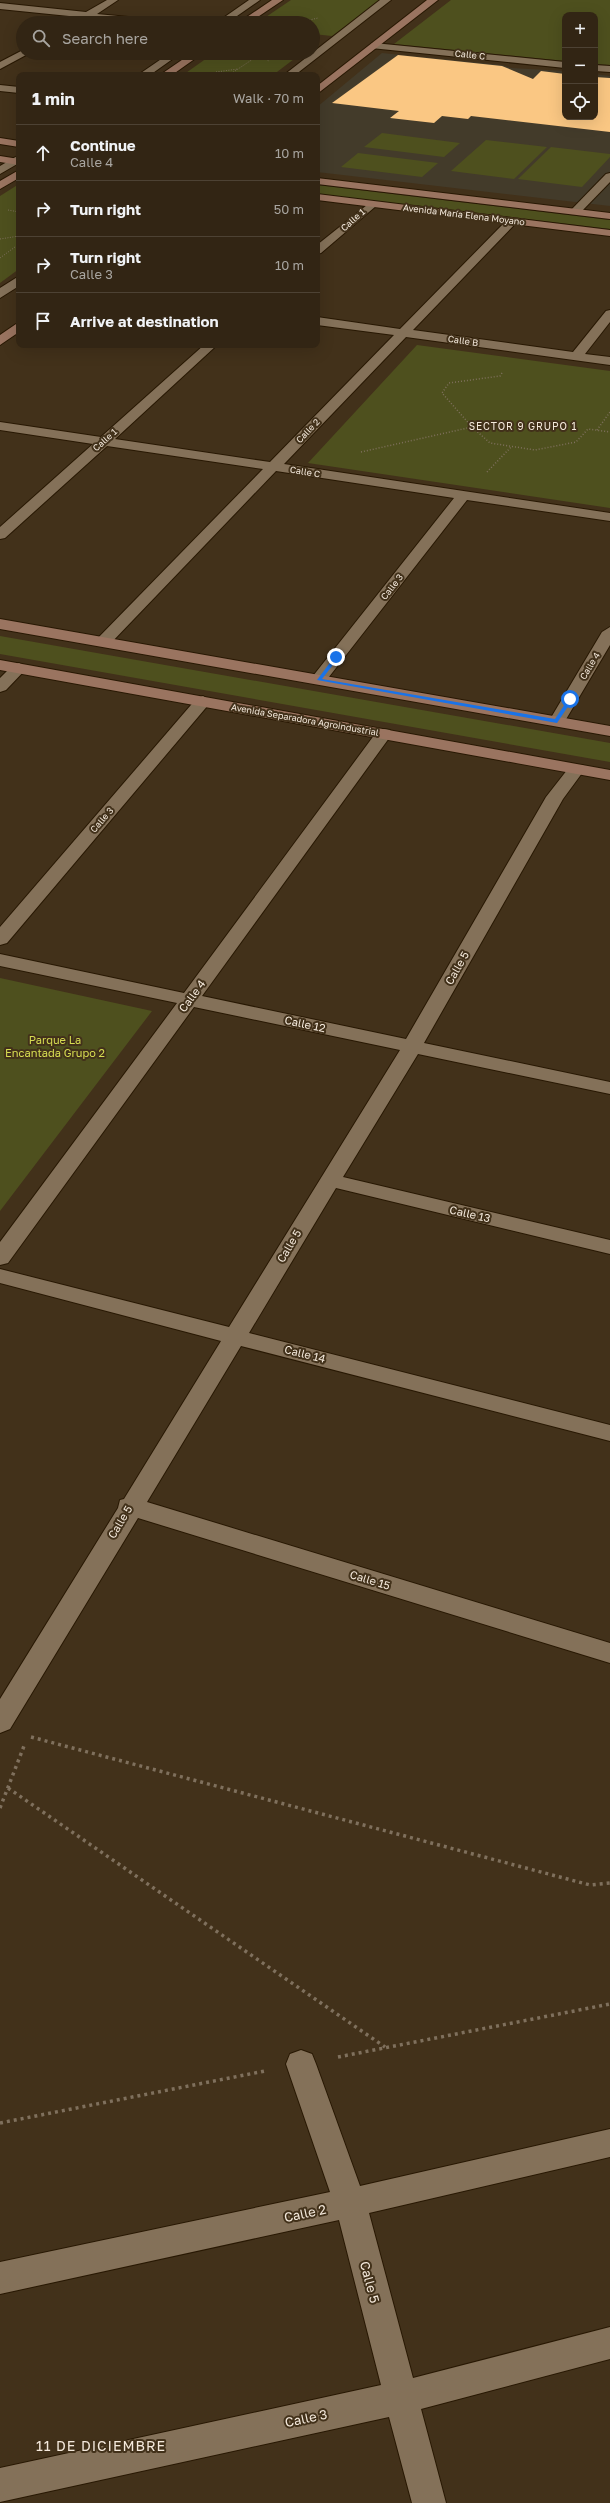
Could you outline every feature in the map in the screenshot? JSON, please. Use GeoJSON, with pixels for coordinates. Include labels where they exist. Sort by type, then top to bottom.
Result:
{"type":"FeatureCollection","features":[{"type":"Feature","properties":{"kind":"street"},"geometry":{"type":"LineString","coordinates":[[87,15],[113,0]]}},
{"type":"Feature","properties":{"kind":"street"},"geometry":{"type":"LineString","coordinates":[[231,16],[255,0]]}},
{"type":"Feature","properties":{"kind":"street"},"geometry":{"type":"LineString","coordinates":[[254,16],[278,0]]}},
{"type":"Feature","properties":{"kind":"street"},"geometry":{"type":"LineString","coordinates":[[320,50],[386,0]]}},
{"type":"Feature","properties":{"kind":"street"},"geometry":{"type":"LineString","coordinates":[[320,89],[433,0]]}},
{"type":"Feature","properties":{"kind":"street"},"geometry":{"type":"LineString","coordinates":[[0,6],[96,16]]}},
{"type":"Feature","properties":{"kind":"street"},"geometry":{"type":"LineString","coordinates":[[320,40],[332,41]]}},
{"type":"Feature","properties":{"kind":"street","name":"Calle C"},"geometry":{"type":"LineString","coordinates":[[374,46],[562,65]]}},
{"type":"Feature","properties":{"kind":"street"},"geometry":{"type":"LineString","coordinates":[[0,66],[16,57]]}},
{"type":"Feature","properties":{"kind":"street"},"geometry":{"type":"LineString","coordinates":[[148,72],[166,60]]}},
{"type":"Feature","properties":{"kind":"street"},"geometry":{"type":"LineString","coordinates":[[170,72],[188,60]]}},
{"type":"Feature","properties":{"kind":"street"},"geometry":{"type":"LineString","coordinates":[[293,72],[308,60]]}},
{"type":"Feature","properties":{"kind":"street"},"geometry":{"type":"LineString","coordinates":[[598,68],[610,69]]}},
{"type":"Feature","properties":{"kind":"street"},"geometry":{"type":"LineString","coordinates":[[0,88],[16,90]]}},
{"type":"Feature","properties":{"kind":"street"},"geometry":{"type":"LineString","coordinates":[[0,141],[16,144]]}},
{"type":"Feature","properties":{"kind":"street"},"geometry":{"type":"LineString","coordinates":[[0,159],[16,160]]}},
{"type":"Feature","properties":{"kind":"street"},"geometry":{"type":"LineString","coordinates":[[0,171],[16,161]]}},
{"type":"Feature","properties":{"kind":"street"},"geometry":{"type":"LineString","coordinates":[[0,186],[16,175]]}},
{"type":"Feature","properties":{"kind":"street"},"geometry":{"type":"LineString","coordinates":[[575,212],[610,176]]}},
{"type":"Feature","properties":{"kind":"street","name":"Avenida María Elena Moyano"},"geometry":{"type":"LineString","coordinates":[[320,181],[610,216]]}},
{"type":"Feature","properties":{"kind":"street","name":"Avenida María Elena Moyano"},"geometry":{"type":"LineString","coordinates":[[320,197],[610,233]]}},
{"type":"Feature","properties":{"kind":"street","name":"Calle 1"},"geometry":{"type":"LineString","coordinates":[[320,248],[372,204]]}},
{"type":"Feature","properties":{"kind":"street","name":"Calle 2"},"geometry":{"type":"LineString","coordinates":[[103,642],[512,221]]}},
{"type":"Feature","properties":{"kind":"street"},"geometry":{"type":"LineString","coordinates":[[0,294],[16,282]]}},
{"type":"Feature","properties":{"kind":"street"},"geometry":{"type":"LineString","coordinates":[[576,356],[610,314]]}},
{"type":"Feature","properties":{"kind":"street","name":"Calle B"},"geometry":{"type":"LineString","coordinates":[[320,321],[610,361]]}},
{"type":"Feature","properties":{"kind":"street"},"geometry":{"type":"LineString","coordinates":[[0,341],[16,328]]}},
{"type":"Feature","properties":{"kind":"street","name":"Calle 1"},"geometry":{"type":"LineString","coordinates":[[0,535],[207,348]]}},
{"type":"Feature","properties":{"kind":"street","name":"Calle C"},"geometry":{"type":"LineString","coordinates":[[0,426],[610,517]]}},
{"type":"Feature","properties":{"kind":"street","name":"Calle 3"},"geometry":{"type":"LineString","coordinates":[[319,679],[464,495]]}},
{"type":"Feature","properties":{"kind":"street"},"geometry":{"type":"LineString","coordinates":[[0,624],[610,730]]}},
{"type":"Feature","properties":{"kind":"street","name":"Calle 4"},"geometry":{"type":"LineString","coordinates":[[557,721],[610,632]]}},
{"type":"Feature","properties":{"kind":"street","name":"Avenida Separadora Agroindustrial"},"geometry":{"type":"LineString","coordinates":[[0,665],[610,775]]}},
{"type":"Feature","properties":{"kind":"street"},"geometry":{"type":"LineString","coordinates":[[0,688],[19,668]]}},
{"type":"Feature","properties":{"kind":"street","name":"Calle 3"},"geometry":{"type":"LineString","coordinates":[[0,939],[203,701]]}},
{"type":"Feature","properties":{"kind":"street","name":"Calle 4"},"geometry":{"type":"LineString","coordinates":[[0,1258],[384,734]]}},
{"type":"Feature","properties":{"kind":"street","name":"Calle 5"},"geometry":{"type":"LineString","coordinates":[[0,1722],[129,1506],[412,1047],[555,797],[577,769]]}},
{"type":"Feature","properties":{"kind":"street","name":"Calle 12"},"geometry":{"type":"LineString","coordinates":[[0,960],[610,1088]]}},
{"type":"Feature","properties":{"kind":"street","name":"Calle 13"},"geometry":{"type":"LineString","coordinates":[[330,1180],[610,1247]]}},
{"type":"Feature","properties":{"kind":"street","name":"Calle 14"},"geometry":{"type":"LineString","coordinates":[[0,1276],[610,1433]]}},
{"type":"Feature","properties":{"kind":"street","name":"Calle 15"},"geometry":{"type":"LineString","coordinates":[[129,1506],[610,1653]]}},
{"type":"Feature","properties":{"kind":"street","name":"Calle 5"},"geometry":{"type":"LineString","coordinates":[[301,2064],[350,2203],[400,2398],[429,2503]]}},
{"type":"Feature","properties":{"kind":"street","name":"Calle 2"},"geometry":{"type":"LineString","coordinates":[[0,2278],[350,2203],[610,2143]]}},
{"type":"Feature","properties":{"kind":"street","name":"Calle 3"},"geometry":{"type":"LineString","coordinates":[[0,2485],[400,2398],[610,2343]]}},
{"type":"Feature","properties":{"kind":"path"},"geometry":{"type":"LineString","coordinates":[[234,72],[252,60]]}},
{"type":"Feature","properties":{"kind":"path"},"geometry":{"type":"LineString","coordinates":[[0,239],[16,236]]}},
{"type":"Feature","properties":{"kind":"path"},"geometry":{"type":"LineString","coordinates":[[0,258],[16,246]]}},
{"type":"Feature","properties":{"kind":"path"},"geometry":{"type":"LineString","coordinates":[[524,349],[500,376],[450,383],[442,393],[472,427],[490,443],[535,450],[576,442],[588,429],[610,432]]}},
{"type":"Feature","properties":{"kind":"path"},"geometry":{"type":"LineString","coordinates":[[596,430],[610,412]]}},
{"type":"Feature","properties":{"kind":"path"},"geometry":{"type":"LineString","coordinates":[[358,452],[472,427]]}},
{"type":"Feature","properties":{"kind":"path"},"geometry":{"type":"LineString","coordinates":[[0,1808],[28,1736],[590,1885],[610,1883]]}},
{"type":"Feature","properties":{"kind":"path"},"geometry":{"type":"LineString","coordinates":[[8,1788],[386,2048]]}},
{"type":"Feature","properties":{"kind":"shaded area"},"geometry":{"type":"Polygon","coordinates":[[[382,53],[502,65],[511,68],[562,71],[562,120],[598,120],[598,74],[610,76],[610,206],[320,172],[320,105],[382,53]]]}},
{"type":"Feature","properties":{"kind":"green space"},"geometry":{"type":"Polygon","coordinates":[[[291,0],[381,0],[332,36],[320,35],[320,16],[267,16],[291,0]]]}},
{"type":"Feature","properties":{"kind":"green space"},"geometry":{"type":"Polygon","coordinates":[[[451,0],[610,0],[610,65],[598,64],[598,12],[562,12],[562,61],[394,44],[451,0]]]}},
{"type":"Feature","properties":{"kind":"green space"},"geometry":{"type":"Polygon","coordinates":[[[204,60],[293,60],[277,72],[187,72],[204,60]]]}},
{"type":"Feature","properties":{"kind":"green space"},"geometry":{"type":"Polygon","coordinates":[[[382,133],[460,143],[444,157],[364,147],[382,133]]]}},
{"type":"Feature","properties":{"kind":"green space"},"geometry":{"type":"Polygon","coordinates":[[[486,140],[547,147],[514,179],[451,171],[486,140]]]}},
{"type":"Feature","properties":{"kind":"green space"},"geometry":{"type":"Polygon","coordinates":[[[551,147],[610,154],[610,157],[582,187],[518,179],[551,147]]]}},
{"type":"Feature","properties":{"kind":"green space"},"geometry":{"type":"Polygon","coordinates":[[[358,153],[438,163],[422,177],[341,167],[358,153]]]}},
{"type":"Feature","properties":{"kind":"green space"},"geometry":{"type":"Polygon","coordinates":[[[320,185],[610,220],[610,229],[320,194],[320,185]]]}},
{"type":"Feature","properties":{"kind":"green space"},"geometry":{"type":"Polygon","coordinates":[[[16,186],[16,271],[0,283],[0,196],[16,186]]]}},
{"type":"Feature","properties":{"kind":"green space"},"geometry":{"type":"Polygon","coordinates":[[[417,345],[610,371],[610,508],[308,463],[417,345]]]}},
{"type":"Feature","properties":{"kind":"green space"},"geometry":{"type":"Polygon","coordinates":[[[0,636],[610,743],[610,762],[0,654],[0,636]]]}},
{"type":"Feature","properties":{"kind":"green space","name":"Parque La Encantada Grupo 2"},"geometry":{"type":"Polygon","coordinates":[[[0,978],[152,1011],[0,1211],[0,978]]]}},
{"type":"Feature","properties":{"kind":"building"},"geometry":{"type":"Polygon","coordinates":[[[398,55],[502,66],[533,79],[541,71],[562,74],[562,120],[598,120],[598,77],[610,78],[610,132],[471,116],[468,119],[442,116],[434,123],[390,118],[399,111],[332,103],[398,55]]]}},
{"type":"Feature","properties":{"kind":"district","name":"SECTOR 9 GRUPO 1"},"geometry":{"type":"Point","coordinates":[523,426]}},
{"type":"Feature","properties":{"kind":"district","name":"11 DE DICIEMBRE"},"geometry":{"type":"Point","coordinates":[101,2446]}},
{"type":"Feature","properties":{"kind":"route"},"geometry":{"type":"LineString","coordinates":[[336,657],[319,679],[557,721],[570,699]]}}]}
